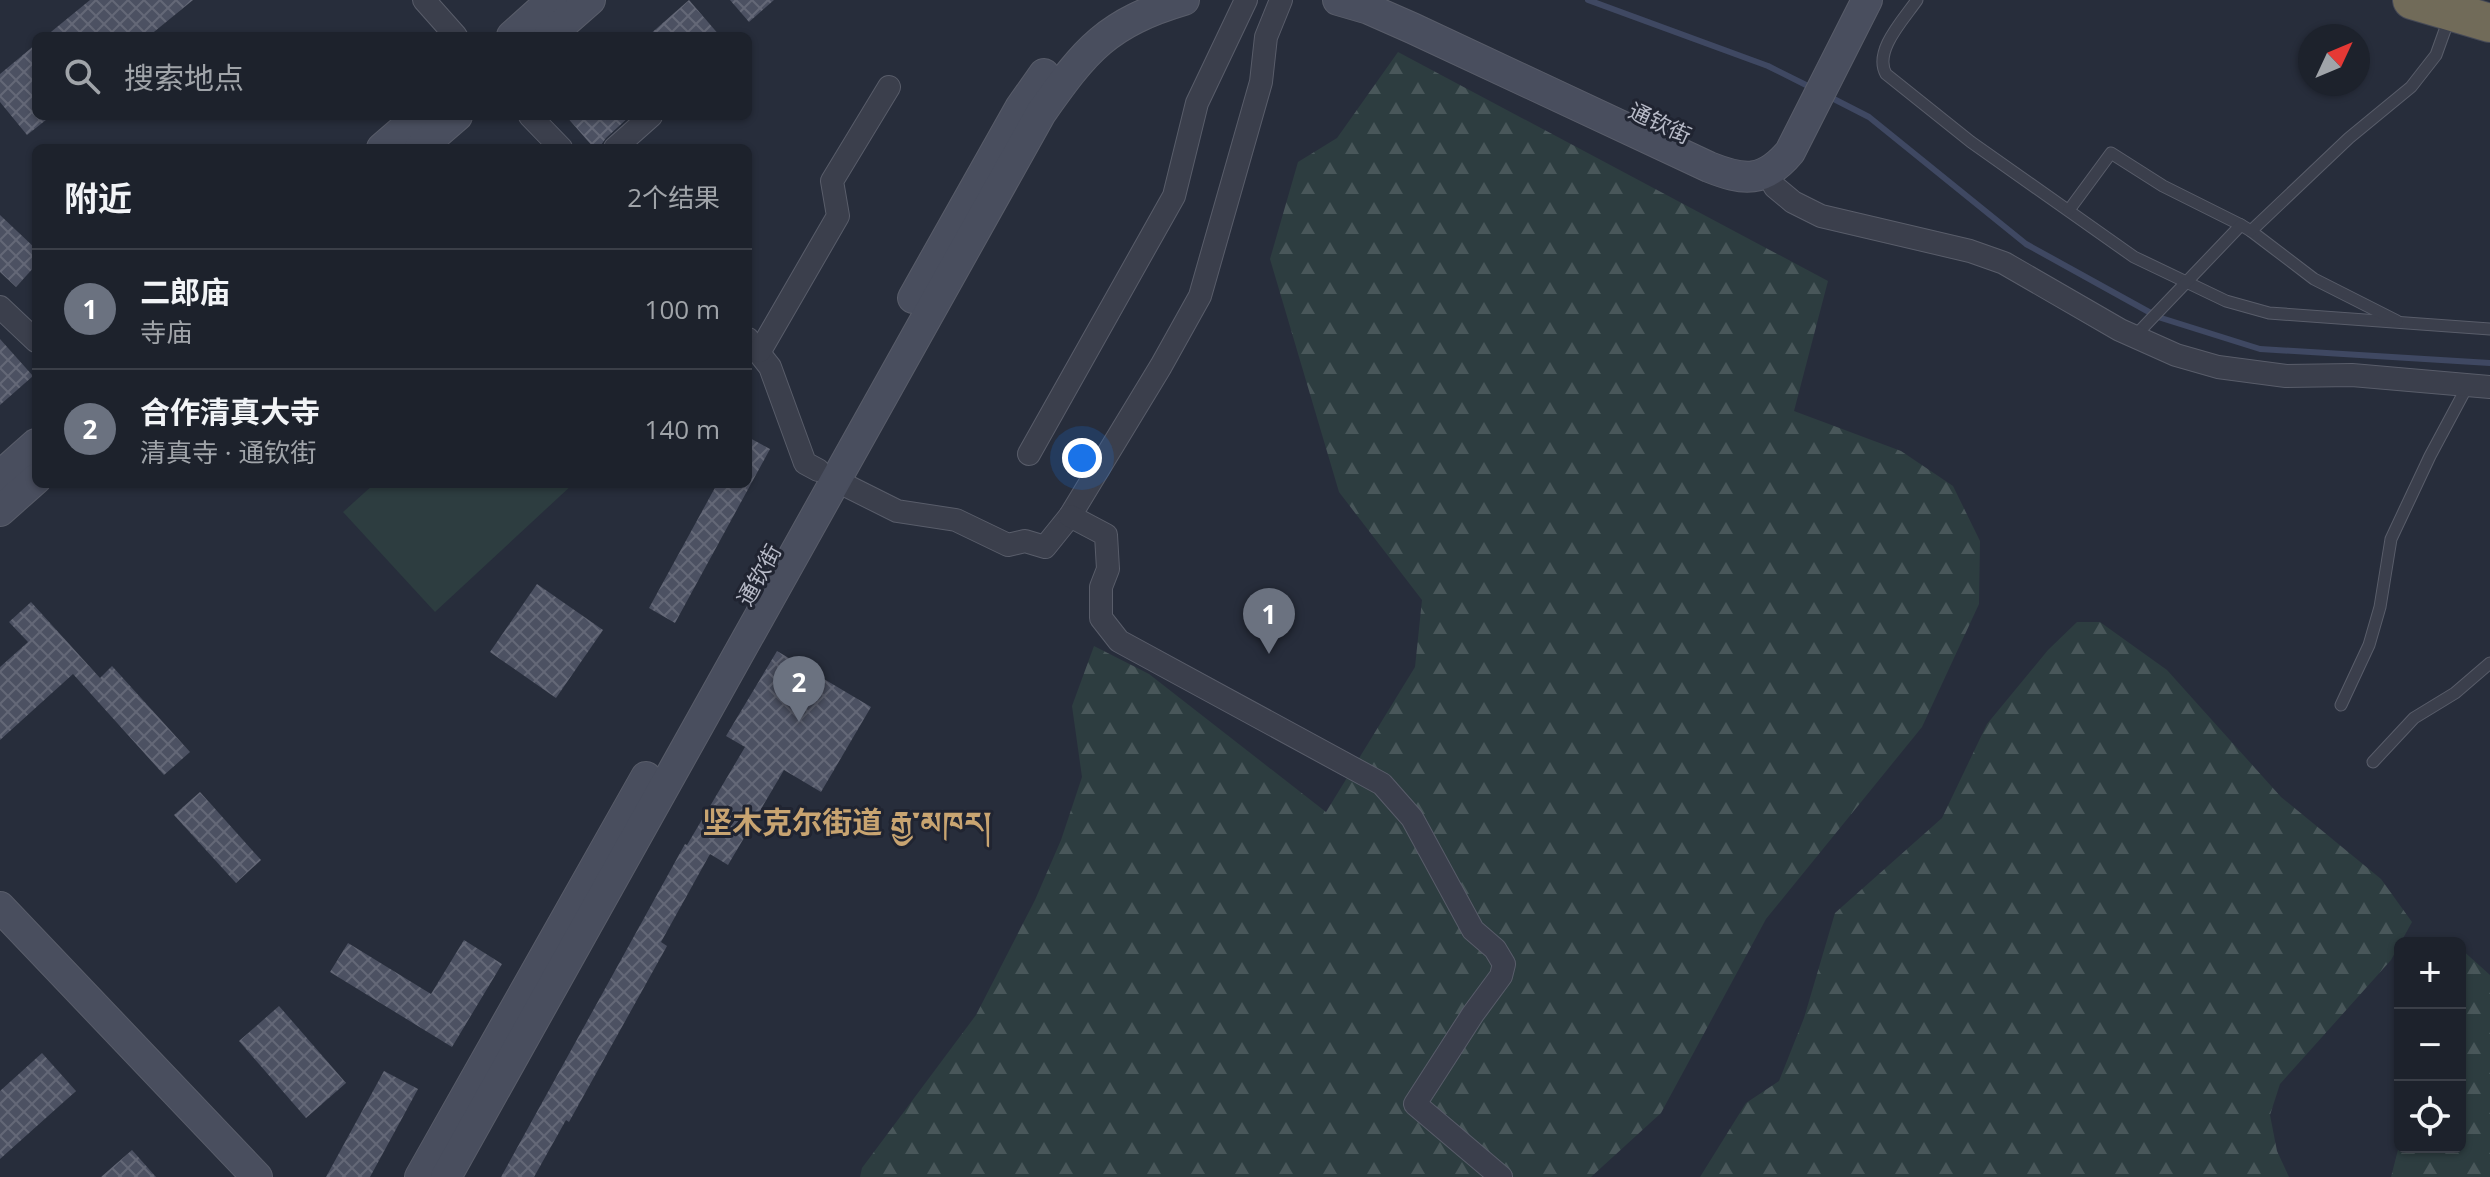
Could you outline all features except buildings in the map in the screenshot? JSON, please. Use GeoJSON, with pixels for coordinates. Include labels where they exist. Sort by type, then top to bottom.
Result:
{"type":"FeatureCollection","features":[{"type":"Feature","properties":{"kind":"highway"},"geometry":{"type":"LineString","coordinates":[[2412,0],[2490,23]]}},
{"type":"Feature","properties":{"kind":"main road"},"geometry":{"type":"LineString","coordinates":[[516,32],[552,0]]}},
{"type":"Feature","properties":{"kind":"main road"},"geometry":{"type":"LineString","coordinates":[[554,32],[590,0]]}},
{"type":"Feature","properties":{"kind":"main road","name":"通钦街"},"geometry":{"type":"LineString","coordinates":[[420,1177],[827,475],[1020,108],[1074,37],[1096,18],[1128,0]]}},
{"type":"Feature","properties":{"kind":"main road"},"geometry":{"type":"LineString","coordinates":[[446,1177],[827,475],[1041,113],[1087,51],[1107,34],[1153,10],[1184,0]]}},
{"type":"Feature","properties":{"kind":"main road"},"geometry":{"type":"LineString","coordinates":[[1338,0],[1369,9],[1412,28],[1709,167],[1737,177],[1752,178],[1767,173],[1781,163],[1789,137]]}},
{"type":"Feature","properties":{"kind":"main road","name":"通钦街"},"geometry":{"type":"LineString","coordinates":[[1399,0],[1725,154],[1750,159],[1789,137],[1837,40],[1850,0]]}},
{"type":"Feature","properties":{"kind":"main road"},"geometry":{"type":"LineString","coordinates":[[1837,40],[1867,0]]}},
{"type":"Feature","properties":{"kind":"main road"},"geometry":{"type":"LineString","coordinates":[[387,144],[414,120]]}},
{"type":"Feature","properties":{"kind":"main road"},"geometry":{"type":"LineString","coordinates":[[425,144],[452,120]]}},
{"type":"Feature","properties":{"kind":"main road"},"geometry":{"type":"LineString","coordinates":[[0,476],[32,448]]}},
{"type":"Feature","properties":{"kind":"main road"},"geometry":{"type":"LineString","coordinates":[[0,511],[32,483]]}},
{"type":"Feature","properties":{"kind":"main road"},"geometry":{"type":"LineString","coordinates":[[0,907],[257,1177]]}},
{"type":"Feature","properties":{"kind":"street"},"geometry":{"type":"LineString","coordinates":[[424,0],[452,32]]}},
{"type":"Feature","properties":{"kind":"street"},"geometry":{"type":"LineString","coordinates":[[1029,454],[1174,196],[1197,103],[1246,0]]}},
{"type":"Feature","properties":{"kind":"street"},"geometry":{"type":"LineString","coordinates":[[889,87],[832,181],[838,216],[754,345],[770,367],[805,463],[897,511],[956,520],[1008,545],[1025,541],[1045,547],[1070,516],[1200,296],[1261,82],[1266,37],[1281,0]]}},
{"type":"Feature","properties":{"kind":"street"},"geometry":{"type":"LineString","coordinates":[[534,120],[557,144]]}},
{"type":"Feature","properties":{"kind":"street"},"geometry":{"type":"LineString","coordinates":[[620,144],[646,120]]}},
{"type":"Feature","properties":{"kind":"street"},"geometry":{"type":"LineString","coordinates":[[1767,173],[1775,187],[1793,202],[1821,216],[1970,251],[2004,263],[2176,355],[2218,367],[2286,376],[2352,375],[2479,386]]}},
{"type":"Feature","properties":{"kind":"street"},"geometry":{"type":"LineString","coordinates":[[0,307],[32,337]]}},
{"type":"Feature","properties":{"kind":"street"},"geometry":{"type":"LineString","coordinates":[[1070,516],[1106,535],[1108,569],[1101,587],[1101,618],[1119,641],[1382,784],[1412,818],[1473,930],[1495,949],[1504,964],[1501,976],[1415,1104],[1501,1177]]}},
{"type":"Feature","properties":{"kind":"lane"},"geometry":{"type":"LineString","coordinates":[[1917,0],[1885,49],[1882,65],[1886,74],[1971,142],[2134,257],[2226,301],[2269,313],[2490,329]]}},
{"type":"Feature","properties":{"kind":"lane"},"geometry":{"type":"LineString","coordinates":[[2138,334],[2186,283],[2246,228],[2411,87],[2436,55],[2451,12]]}},
{"type":"Feature","properties":{"kind":"lane"},"geometry":{"type":"LineString","coordinates":[[2069,210],[2111,153],[2163,186],[2246,228],[2314,279],[2401,324]]}},
{"type":"Feature","properties":{"kind":"lane"},"geometry":{"type":"LineString","coordinates":[[2341,705],[2369,645],[2380,607],[2391,539],[2430,456],[2479,386]]}},
{"type":"Feature","properties":{"kind":"lane"},"geometry":{"type":"LineString","coordinates":[[2373,762],[2414,718],[2455,693],[2490,663]]}},
{"type":"Feature","properties":{"kind":"green space"},"geometry":{"type":"Polygon","coordinates":[[[1398,52],[1828,281],[1794,411],[1901,451],[1953,486],[1980,541],[1979,604],[1922,727],[1766,919],[1661,1113],[1591,1177],[860,1177],[862,1168],[976,1015],[1035,900],[1061,840],[1082,777],[1072,706],[1094,646],[1149,674],[1326,812],[1415,667],[1422,600],[1339,492],[1270,259],[1298,162],[1337,138],[1398,52]]]}},
{"type":"Feature","properties":{"kind":"green space"},"geometry":{"type":"Polygon","coordinates":[[[370,488],[569,488],[435,612],[343,512],[370,488]]]}},
{"type":"Feature","properties":{"kind":"green space"},"geometry":{"type":"Polygon","coordinates":[[[2077,622],[2100,622],[2167,670],[2281,797],[2381,879],[2412,922],[2404,937],[2394,937],[2391,960],[2280,1084],[2270,1115],[2277,1151],[2289,1177],[1700,1177],[1746,1103],[1779,1081],[1804,1018],[1835,913],[1942,818],[1987,724],[2048,650],[2077,622]]]}},
{"type":"Feature","properties":{"kind":"green space"},"geometry":{"type":"Polygon","coordinates":[[[2466,953],[2490,975],[2490,1177],[2391,1177],[2397,1153],[2466,1153],[2466,953]]]}},
{"type":"Feature","properties":{"kind":"waterway"},"geometry":{"type":"LineString","coordinates":[[1588,0],[1768,66],[1814,89]]}},
{"type":"Feature","properties":{"kind":"waterway"},"geometry":{"type":"LineString","coordinates":[[1828,96],[1869,117],[2026,244],[2158,317],[2260,349],[2490,363]]}},
{"type":"Feature","properties":{"kind":"place","name":"二郎庙"},"geometry":{"type":"Point","coordinates":[1269,654]}},
{"type":"Feature","properties":{"kind":"place","name":"合作清真大寺"},"geometry":{"type":"Point","coordinates":[799,722]}},
{"type":"Feature","properties":{"kind":"district","name":"坚木克尔街道 རྒྱ་མཁར།"},"geometry":{"type":"Point","coordinates":[847,823]}}]}
